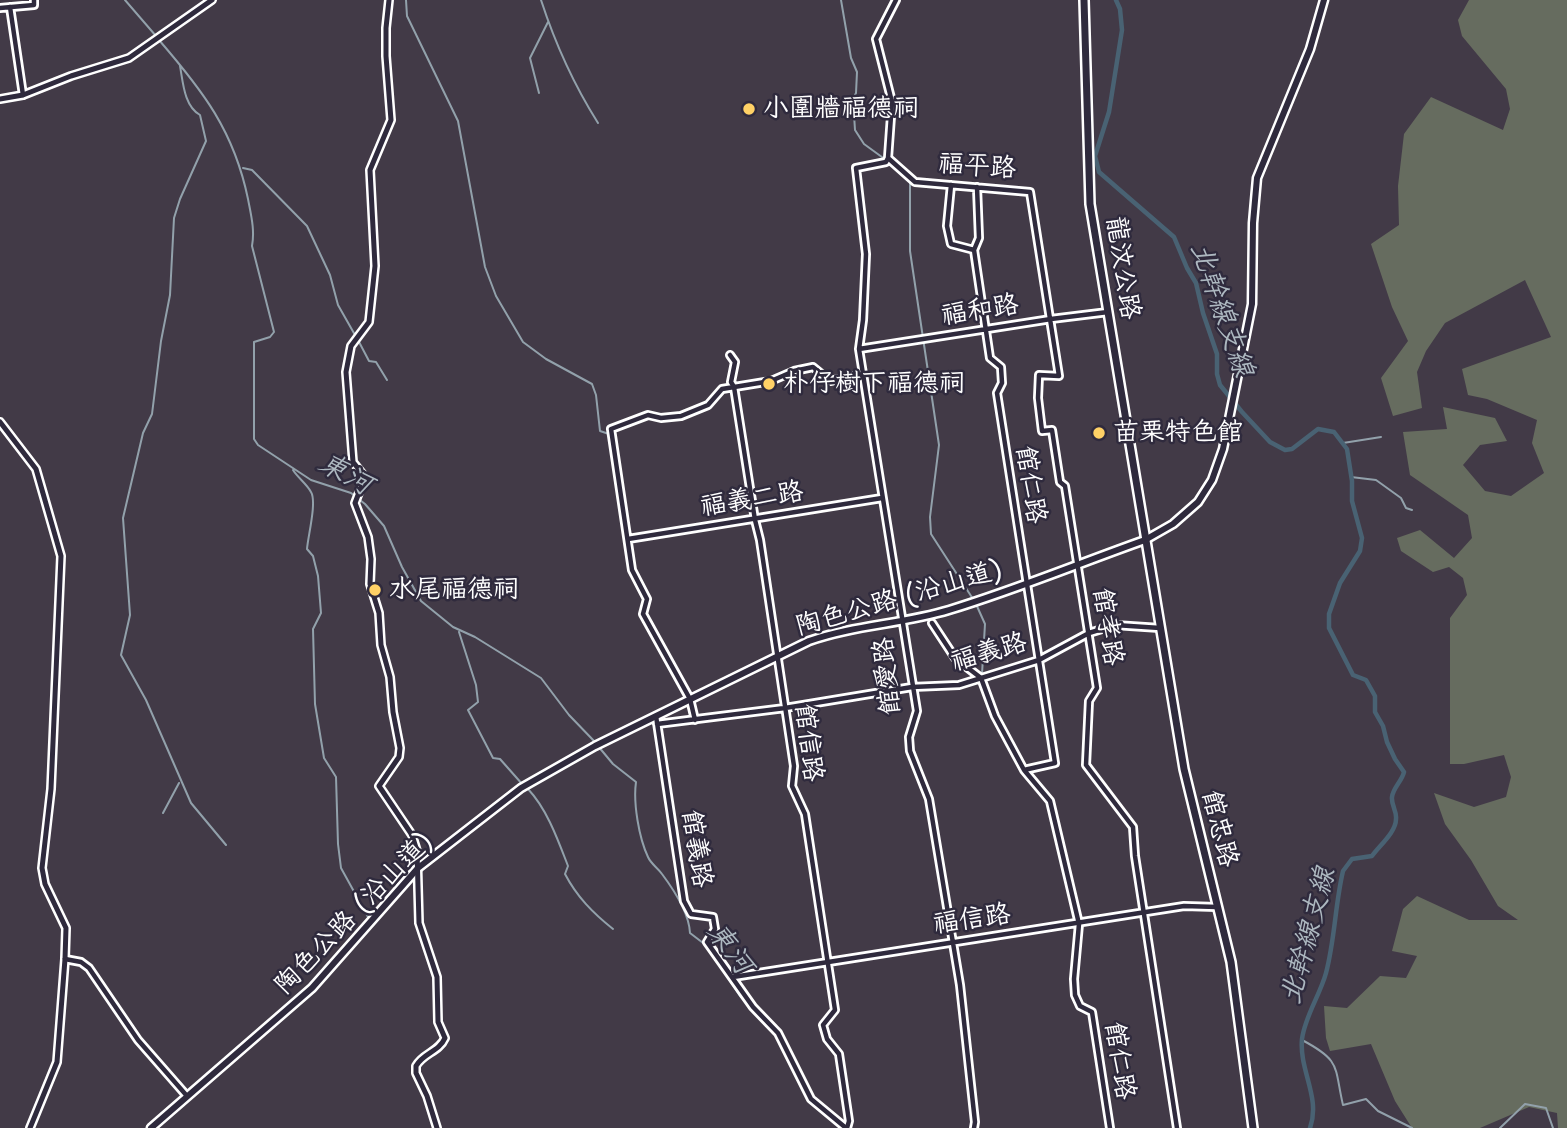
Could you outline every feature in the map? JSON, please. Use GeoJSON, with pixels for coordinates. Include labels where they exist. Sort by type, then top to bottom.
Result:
{"type":"FeatureCollection","features":[{"type":"Feature","properties":{"kind":"main road","name":"龍汶公路"},"geometry":{"type":"LineString","coordinates":[[1084,0],[1090,204],[1145,540]]}},
{"type":"Feature","properties":{"kind":"main road","name":"陶色公路 (沿山道)"},"geometry":{"type":"LineString","coordinates":[[151,1128],[312,988],[355,943],[393,894],[418,868],[529,783],[595,746],[656,720],[690,699],[777,655],[822,636],[949,610],[1145,540],[1180,519],[1205,492],[1223,449],[1252,304],[1252,223],[1256,178],[1310,49],[1324,0]]}},
{"type":"Feature","properties":{"kind":"main road","name":"館忠路"},"geometry":{"type":"LineString","coordinates":[[1145,540],[1188,792],[1231,962],[1253,1128]]}},
{"type":"Feature","properties":{"kind":"street"},"geometry":{"type":"LineString","coordinates":[[0,8],[34,5],[34,0]]}},
{"type":"Feature","properties":{"kind":"street"},"geometry":{"type":"LineString","coordinates":[[0,99],[23,95],[71,76],[129,58],[212,0]]}},
{"type":"Feature","properties":{"kind":"street"},"geometry":{"type":"LineString","coordinates":[[389,0],[386,56],[391,120],[370,170],[375,266],[369,323],[351,346],[346,372],[353,462],[365,477],[355,503],[368,537],[370,584],[379,613],[381,646],[390,677],[400,748],[399,757],[379,786],[412,835],[417,851],[419,923],[438,977],[438,1021],[445,1038],[441,1047],[417,1062],[416,1073],[437,1128]]}},
{"type":"Feature","properties":{"kind":"street"},"geometry":{"type":"LineString","coordinates":[[888,158],[892,102],[876,39],[897,0]]}},
{"type":"Feature","properties":{"kind":"street"},"geometry":{"type":"LineString","coordinates":[[9,7],[23,95]]}},
{"type":"Feature","properties":{"kind":"street","name":"福平路"},"geometry":{"type":"LineString","coordinates":[[888,158],[915,183],[1030,192]]}},
{"type":"Feature","properties":{"kind":"street","name":"館愛路"},"geometry":{"type":"LineString","coordinates":[[888,158],[886,162],[856,168],[866,254],[859,349],[917,711],[909,737],[909,751],[929,799],[960,985],[974,1128]]}},
{"type":"Feature","properties":{"kind":"street"},"geometry":{"type":"LineString","coordinates":[[951,184],[947,226],[951,244],[974,250]]}},
{"type":"Feature","properties":{"kind":"street","name":"館仁路"},"geometry":{"type":"LineString","coordinates":[[977,187],[979,238],[974,250],[990,358],[1001,367],[1002,383],[997,393],[1055,763],[1024,769]]}},
{"type":"Feature","properties":{"kind":"street","name":"館孝路"},"geometry":{"type":"LineString","coordinates":[[1030,192],[1059,376],[1039,375],[1038,398],[1042,431],[1052,430],[1060,482],[1065,486],[1097,688],[1089,701],[1086,765],[1133,827],[1143,913],[1177,1128]]}},
{"type":"Feature","properties":{"kind":"street","name":"福和路"},"geometry":{"type":"LineString","coordinates":[[859,349],[1108,312]]}},
{"type":"Feature","properties":{"kind":"street","name":"館信路"},"geometry":{"type":"LineString","coordinates":[[730,355],[735,362],[731,382],[760,540],[794,766],[792,786],[805,814],[835,1010],[823,1025],[827,1039],[839,1054],[849,1121],[847,1128]]}},
{"type":"Feature","properties":{"kind":"street"},"geometry":{"type":"LineString","coordinates":[[695,720],[690,699],[643,614],[647,599],[632,570],[611,429],[648,415],[661,418],[683,415],[708,405],[722,389],[771,381],[794,371],[813,367],[830,381],[863,374]]}},
{"type":"Feature","properties":{"kind":"street"},"geometry":{"type":"LineString","coordinates":[[0,422],[36,469],[60,549],[55,727],[49,822],[42,868],[45,884],[66,928],[65,959],[57,1062],[30,1128]]}},
{"type":"Feature","properties":{"kind":"street","name":"福義二路"},"geometry":{"type":"LineString","coordinates":[[628,539],[882,498]]}},
{"type":"Feature","properties":{"kind":"street"},"geometry":{"type":"LineString","coordinates":[[932,623],[954,657],[981,678]]}},
{"type":"Feature","properties":{"kind":"street","name":"福義路"},"geometry":{"type":"LineString","coordinates":[[656,720],[695,720],[912,688],[960,685],[1039,660],[1089,634],[1115,625],[1160,628]]}},
{"type":"Feature","properties":{"kind":"street","name":"館仁路"},"geometry":{"type":"LineString","coordinates":[[981,678],[995,716],[1024,769],[1050,801],[1079,924],[1075,995],[1080,1006],[1092,1012],[1110,1128]]}},
{"type":"Feature","properties":{"kind":"street","name":"館義路"},"geometry":{"type":"LineString","coordinates":[[656,720],[684,901],[691,914],[713,917],[715,929],[707,942],[753,1007],[781,1038],[811,1099],[847,1128]]}},
{"type":"Feature","properties":{"kind":"street","name":"福信路"},"geometry":{"type":"LineString","coordinates":[[733,977],[1184,906],[1217,906]]}},
{"type":"Feature","properties":{"kind":"street"},"geometry":{"type":"LineString","coordinates":[[65,959],[81,962],[89,968],[138,1040],[187,1096]]}},
{"type":"Feature","properties":{"kind":"green space"},"geometry":{"type":"Polygon","coordinates":[[[1469,0],[1567,0],[1567,1128],[1558,1128],[1557,1113],[1529,1107],[1480,1128],[1412,1128],[1395,1101],[1371,1044],[1330,1051],[1326,1038],[1324,1006],[1347,1008],[1380,976],[1406,978],[1417,956],[1392,951],[1403,909],[1417,896],[1469,920],[1518,920],[1498,906],[1471,860],[1445,824],[1434,793],[1474,807],[1506,797],[1511,777],[1504,755],[1464,764],[1450,764],[1450,618],[1467,595],[1463,578],[1449,567],[1433,572],[1401,551],[1397,538],[1420,530],[1454,558],[1472,538],[1468,515],[1410,475],[1403,432],[1447,429],[1443,407],[1495,418],[1507,441],[1480,445],[1463,465],[1485,491],[1511,496],[1544,473],[1532,443],[1537,420],[1487,399],[1468,395],[1462,369],[1551,337],[1525,280],[1445,323],[1426,351],[1417,372],[1422,408],[1393,416],[1381,378],[1408,341],[1392,307],[1371,244],[1399,225],[1398,186],[1404,134],[1431,97],[1503,130],[1510,109],[1506,89],[1462,36],[1458,20],[1469,0]]]}},
{"type":"Feature","properties":{"kind":"waterway","name":"東河"},"geometry":{"type":"LineString","coordinates":[[125,0],[156,36]]}},
{"type":"Feature","properties":{"kind":"waterway"},"geometry":{"type":"LineString","coordinates":[[406,0],[407,16],[458,121],[485,267],[496,296],[523,342],[546,359],[592,384],[600,431],[609,434]]}},
{"type":"Feature","properties":{"kind":"waterway"},"geometry":{"type":"LineString","coordinates":[[541,0],[566,63],[598,123]]}},
{"type":"Feature","properties":{"kind":"waterway"},"geometry":{"type":"LineString","coordinates":[[841,0],[851,58],[857,72],[853,99],[855,130],[864,144],[886,160]]}},
{"type":"Feature","properties":{"kind":"waterway","name":"北幹線支線"},"geometry":{"type":"LineString","coordinates":[[1116,0],[1120,9],[1122,30],[1109,112],[1095,156],[1099,172],[1174,237],[1196,283],[1217,354],[1220,385],[1242,412],[1270,442],[1285,450],[1292,449],[1318,429],[1334,432],[1347,449],[1352,501],[1362,538],[1360,551],[1340,583],[1329,614],[1329,628],[1353,675],[1366,680],[1375,696],[1375,712],[1395,759],[1404,772],[1393,794],[1396,819],[1391,834],[1372,856],[1352,859],[1343,871],[1326,973],[1302,1039],[1313,1106],[1310,1128]]}},
{"type":"Feature","properties":{"kind":"waterway"},"geometry":{"type":"LineString","coordinates":[[539,93],[530,58],[548,22]]}},
{"type":"Feature","properties":{"kind":"waterway","name":"東河"},"geometry":{"type":"LineString","coordinates":[[159,40],[215,113],[234,153],[248,199],[253,228],[252,246],[274,332],[270,337],[254,342],[254,439],[258,445],[311,480],[351,493],[365,504],[384,526],[421,601],[453,627],[475,637],[541,678],[569,715],[595,742]]}},
{"type":"Feature","properties":{"kind":"waterway"},"geometry":{"type":"LineString","coordinates":[[180,66],[185,93],[191,106],[200,115],[206,141],[174,218],[170,295],[152,414],[143,433],[123,518],[130,615],[121,655],[146,700],[191,803],[226,845]]}},
{"type":"Feature","properties":{"kind":"waterway"},"geometry":{"type":"LineString","coordinates":[[893,165],[910,182],[910,251],[939,445],[930,517],[931,534],[973,599]]}},
{"type":"Feature","properties":{"kind":"waterway"},"geometry":{"type":"LineString","coordinates":[[243,168],[252,170],[307,226],[330,275],[338,305],[355,335]]}},
{"type":"Feature","properties":{"kind":"waterway"},"geometry":{"type":"LineString","coordinates":[[922,185],[945,187]]}},
{"type":"Feature","properties":{"kind":"waterway"},"geometry":{"type":"LineString","coordinates":[[358,340],[369,361],[376,362],[387,380]]}},
{"type":"Feature","properties":{"kind":"waterway"},"geometry":{"type":"LineString","coordinates":[[1343,443],[1381,437]]}},
{"type":"Feature","properties":{"kind":"waterway"},"geometry":{"type":"LineString","coordinates":[[293,470],[313,497],[307,549],[313,556],[318,576],[321,613],[313,629],[315,704],[324,758],[336,777],[341,868],[368,917]]}},
{"type":"Feature","properties":{"kind":"waterway"},"geometry":{"type":"LineString","coordinates":[[1351,477],[1376,480],[1401,498],[1406,508],[1412,510]]}},
{"type":"Feature","properties":{"kind":"waterway"},"geometry":{"type":"LineString","coordinates":[[976,604],[985,624],[982,674]]}},
{"type":"Feature","properties":{"kind":"waterway"},"geometry":{"type":"LineString","coordinates":[[459,632],[476,685],[478,702],[468,710],[493,758],[500,759],[523,785]]}},
{"type":"Feature","properties":{"kind":"waterway","name":"東河"},"geometry":{"type":"LineString","coordinates":[[598,746],[613,764],[636,782],[636,810],[645,849],[649,859],[667,880],[680,902],[690,933],[707,946],[740,996],[777,1035],[793,1068]]}},
{"type":"Feature","properties":{"kind":"waterway"},"geometry":{"type":"LineString","coordinates":[[163,813],[179,783]]}},
{"type":"Feature","properties":{"kind":"waterway"},"geometry":{"type":"LineString","coordinates":[[528,789],[541,806],[556,835],[568,866],[565,874],[586,904],[613,929]]}},
{"type":"Feature","properties":{"kind":"waterway"},"geometry":{"type":"LineString","coordinates":[[1302,1040],[1324,1054],[1334,1066],[1343,1105],[1366,1099],[1378,1111],[1412,1128]]}},
{"type":"Feature","properties":{"kind":"waterway","name":"東河"},"geometry":{"type":"LineString","coordinates":[[796,1073],[809,1100]]}},
{"type":"Feature","properties":{"kind":"waterway"},"geometry":{"type":"LineString","coordinates":[[1500,1128],[1525,1104],[1546,1108],[1553,1128]]}},
{"type":"Feature","properties":{"kind":"waterway","name":"東河"},"geometry":{"type":"LineString","coordinates":[[816,1106],[841,1128]]}},
{"type":"Feature","properties":{"kind":"place","name":"小圍牆福德祠"},"geometry":{"type":"Point","coordinates":[749,109]}},
{"type":"Feature","properties":{"kind":"place","name":"朴仔樹下福德祠"},"geometry":{"type":"Point","coordinates":[769,384]}},
{"type":"Feature","properties":{"kind":"place","name":"苗栗特色館"},"geometry":{"type":"Point","coordinates":[1099,433]}},
{"type":"Feature","properties":{"kind":"place","name":"水尾福德祠"},"geometry":{"type":"Point","coordinates":[375,590]}}]}
